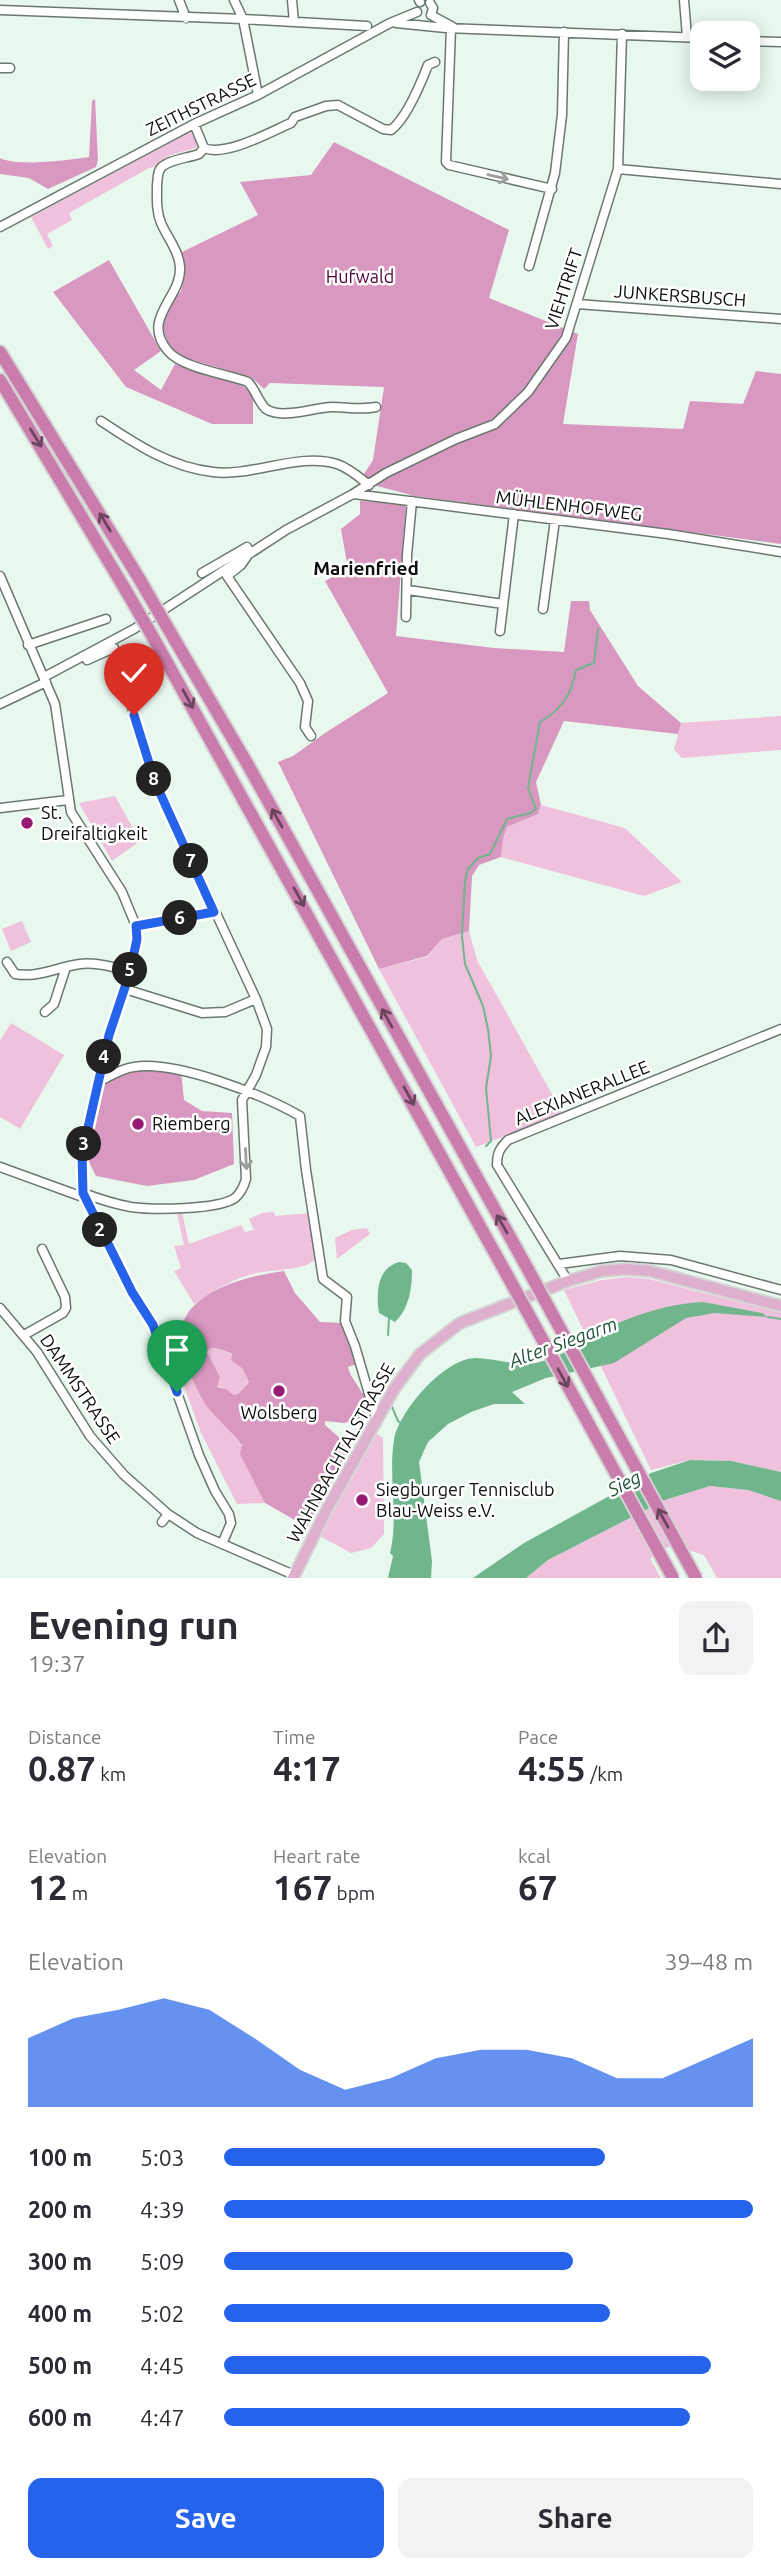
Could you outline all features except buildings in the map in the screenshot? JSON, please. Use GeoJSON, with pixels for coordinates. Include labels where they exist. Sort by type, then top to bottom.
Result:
{"type":"FeatureCollection","features":[{"type":"Feature","properties":{"kind":"highway"},"geometry":{"type":"LineString","coordinates":[[0,352],[140,580],[248,765],[696,1578]]}},
{"type":"Feature","properties":{"kind":"highway"},"geometry":{"type":"LineString","coordinates":[[0,380],[154,639],[673,1578]]}},
{"type":"Feature","properties":{"kind":"main road","name":"WAHNBACHTALSTRASSE"},"geometry":{"type":"LineString","coordinates":[[293,1576],[376,1418],[407,1369],[439,1338],[460,1323],[568,1281],[602,1271],[650,1271],[781,1306]]}},
{"type":"Feature","properties":{"kind":"street"},"geometry":{"type":"LineString","coordinates":[[179,0],[186,18]]}},
{"type":"Feature","properties":{"kind":"street"},"geometry":{"type":"LineString","coordinates":[[234,0],[243,19],[258,95]]}},
{"type":"Feature","properties":{"kind":"street"},"geometry":{"type":"LineString","coordinates":[[292,0],[294,22]]}},
{"type":"Feature","properties":{"kind":"street"},"geometry":{"type":"LineString","coordinates":[[684,0],[687,37]]}},
{"type":"Feature","properties":{"kind":"street"},"geometry":{"type":"LineString","coordinates":[[420,1],[431,1],[431,15],[423,18],[416,12],[420,1]]}},
{"type":"Feature","properties":{"kind":"street"},"geometry":{"type":"LineString","coordinates":[[0,10],[367,26]]}},
{"type":"Feature","properties":{"kind":"street","name":"ZEITHSTRASSE"},"geometry":{"type":"LineString","coordinates":[[0,227],[194,124],[258,95],[390,23],[416,12]]}},
{"type":"Feature","properties":{"kind":"street"},"geometry":{"type":"LineString","coordinates":[[431,15],[452,28]]}},
{"type":"Feature","properties":{"kind":"street"},"geometry":{"type":"LineString","coordinates":[[390,23],[690,37]]}},
{"type":"Feature","properties":{"kind":"street"},"geometry":{"type":"LineString","coordinates":[[452,28],[446,162],[449,165],[552,189]]}},
{"type":"Feature","properties":{"kind":"street"},"geometry":{"type":"LineString","coordinates":[[529,267],[552,189],[562,115],[564,32]]}},
{"type":"Feature","properties":{"kind":"street","name":"VIEHTRIFT"},"geometry":{"type":"LineString","coordinates":[[68,665],[134,629],[250,552],[426,453],[495,424],[528,392],[566,338],[618,169],[622,34]]}},
{"type":"Feature","properties":{"kind":"street"},"geometry":{"type":"LineString","coordinates":[[760,41],[781,42]]}},
{"type":"Feature","properties":{"kind":"street"},"geometry":{"type":"LineString","coordinates":[[194,124],[204,148],[211,151],[232,148],[291,123],[295,117],[332,105],[343,106],[383,129],[391,130],[399,122],[415,94],[428,65],[435,62]]}},
{"type":"Feature","properties":{"kind":"street"},"geometry":{"type":"LineString","coordinates":[[0,68],[10,68]]}},
{"type":"Feature","properties":{"kind":"street"},"geometry":{"type":"LineString","coordinates":[[204,148],[199,154],[164,165],[158,174],[158,211],[180,265],[179,279],[158,323],[161,340],[169,353],[181,360],[248,382],[265,408],[272,411],[305,412],[330,407],[376,407]]}},
{"type":"Feature","properties":{"kind":"street"},"geometry":{"type":"LineString","coordinates":[[618,169],[781,184]]}},
{"type":"Feature","properties":{"kind":"street","name":"JUNKERSBUSCH"},"geometry":{"type":"LineString","coordinates":[[577,304],[781,318]]}},
{"type":"Feature","properties":{"kind":"street"},"geometry":{"type":"LineString","coordinates":[[101,421],[168,462],[187,468],[233,473],[310,461],[324,462],[338,465],[369,485]]}},
{"type":"Feature","properties":{"kind":"street","name":"MÜHLENHOFWEG"},"geometry":{"type":"LineString","coordinates":[[353,494],[667,534],[781,552]]}},
{"type":"Feature","properties":{"kind":"street"},"geometry":{"type":"LineString","coordinates":[[406,617],[407,555],[412,501]]}},
{"type":"Feature","properties":{"kind":"street"},"geometry":{"type":"LineString","coordinates":[[500,631],[514,514]]}},
{"type":"Feature","properties":{"kind":"street"},"geometry":{"type":"LineString","coordinates":[[543,609],[555,520]]}},
{"type":"Feature","properties":{"kind":"street","name":"VIEHTRIFT"},"geometry":{"type":"LineString","coordinates":[[202,573],[247,547],[250,552]]}},
{"type":"Feature","properties":{"kind":"street"},"geometry":{"type":"LineString","coordinates":[[250,552],[241,565],[227,576],[300,683],[308,701],[305,727],[311,736]]}},
{"type":"Feature","properties":{"kind":"street"},"geometry":{"type":"LineString","coordinates":[[0,576],[55,704],[71,812],[121,892],[136,926],[137,939],[130,972],[109,1035],[82,1154],[83,1193],[132,1292],[153,1325],[199,1455],[229,1514],[230,1523],[222,1544]]}},
{"type":"Feature","properties":{"kind":"street"},"geometry":{"type":"LineString","coordinates":[[408,590],[503,604]]}},
{"type":"Feature","properties":{"kind":"street"},"geometry":{"type":"LineString","coordinates":[[28,645],[106,619]]}},
{"type":"Feature","properties":{"kind":"street"},"geometry":{"type":"LineString","coordinates":[[0,704],[68,665],[70,667],[114,649],[155,782],[256,999],[267,1029],[266,1047],[248,1093],[242,1100],[246,1180],[244,1187],[233,1199],[173,1209],[135,1208],[106,1202],[83,1193],[80,1196],[0,1167]]}},
{"type":"Feature","properties":{"kind":"street"},"geometry":{"type":"LineString","coordinates":[[0,808],[68,800]]}},
{"type":"Feature","properties":{"kind":"street"},"geometry":{"type":"LineString","coordinates":[[136,926],[214,912]]}},
{"type":"Feature","properties":{"kind":"street"},"geometry":{"type":"LineString","coordinates":[[7,962],[15,974],[28,976],[82,964],[109,966],[130,972]]}},
{"type":"Feature","properties":{"kind":"street"},"geometry":{"type":"LineString","coordinates":[[45,1012],[54,1004],[66,967]]}},
{"type":"Feature","properties":{"kind":"street"},"geometry":{"type":"LineString","coordinates":[[125,989],[202,1013],[225,1012],[256,999]]}},
{"type":"Feature","properties":{"kind":"street","name":"ALEXIANERALLEE"},"geometry":{"type":"LineString","coordinates":[[568,1281],[498,1165],[497,1155],[500,1148],[509,1140],[781,1029]]}},
{"type":"Feature","properties":{"kind":"street"},"geometry":{"type":"LineString","coordinates":[[99,1082],[133,1066],[181,1069],[275,1102],[300,1116],[323,1279],[347,1297],[345,1321],[376,1418]]}},
{"type":"Feature","properties":{"kind":"street"},"geometry":{"type":"LineString","coordinates":[[24,1335],[63,1313],[66,1308],[65,1297],[43,1250]]}},
{"type":"Feature","properties":{"kind":"street"},"geometry":{"type":"LineString","coordinates":[[559,1264],[620,1256],[671,1260],[781,1290]]}},
{"type":"Feature","properties":{"kind":"street","name":"DAMMSTRASSE"},"geometry":{"type":"LineString","coordinates":[[0,1308],[24,1335],[90,1436],[124,1475],[168,1514],[197,1533],[293,1576]]}},
{"type":"Feature","properties":{"kind":"street"},"geometry":{"type":"LineString","coordinates":[[162,1522],[168,1514]]}},
{"type":"Feature","properties":{"kind":"shaded area"},"geometry":{"type":"Polygon","coordinates":[[[190,132],[197,141],[196,148],[170,155],[158,166],[149,168],[69,213],[72,220],[47,234],[53,246],[48,249],[31,217],[190,132]]]}},
{"type":"Feature","properties":{"kind":"shaded area"},"geometry":{"type":"Polygon","coordinates":[[[781,716],[781,750],[682,758],[674,750],[681,723],[781,716]]]}},
{"type":"Feature","properties":{"kind":"shaded area"},"geometry":{"type":"Polygon","coordinates":[[[115,796],[140,841],[112,861],[79,803],[115,796]]]}},
{"type":"Feature","properties":{"kind":"shaded area"},"geometry":{"type":"Polygon","coordinates":[[[541,805],[625,828],[682,882],[644,896],[501,857],[507,827],[538,814],[541,805]]]}},
{"type":"Feature","properties":{"kind":"shaded area"},"geometry":{"type":"Polygon","coordinates":[[[22,921],[31,942],[11,951],[2,929],[22,921]]]}},
{"type":"Feature","properties":{"kind":"shaded area"},"geometry":{"type":"Polygon","coordinates":[[[469,931],[477,960],[563,1114],[476,1147],[379,969],[427,957],[442,939],[469,931]]]}},
{"type":"Feature","properties":{"kind":"shaded area"},"geometry":{"type":"Polygon","coordinates":[[[11,1023],[64,1055],[20,1129],[0,1117],[0,1041],[11,1023]]]}},
{"type":"Feature","properties":{"kind":"shaded area"},"geometry":{"type":"Polygon","coordinates":[[[182,1212],[189,1244],[241,1225],[245,1232],[254,1230],[249,1219],[262,1213],[274,1212],[275,1216],[311,1213],[318,1244],[317,1256],[304,1266],[240,1278],[194,1304],[174,1271],[181,1268],[174,1246],[184,1245],[177,1213],[182,1212]]]}},
{"type":"Feature","properties":{"kind":"shaded area"},"geometry":{"type":"Polygon","coordinates":[[[367,1228],[370,1234],[337,1259],[335,1238],[352,1230],[367,1228]]]}},
{"type":"Feature","properties":{"kind":"shaded area"},"geometry":{"type":"Polygon","coordinates":[[[399,1262],[406,1263],[412,1270],[412,1277],[407,1305],[395,1322],[379,1313],[378,1290],[386,1270],[399,1262]]]}},
{"type":"Feature","properties":{"kind":"shaded area"},"geometry":{"type":"Polygon","coordinates":[[[627,1277],[649,1279],[781,1313],[781,1472],[731,1461],[690,1460],[651,1470],[564,1290],[602,1280],[627,1277]]]}},
{"type":"Feature","properties":{"kind":"shaded area"},"geometry":{"type":"Polygon","coordinates":[[[703,1302],[762,1313],[768,1317],[714,1313],[686,1318],[614,1363],[546,1378],[512,1392],[525,1404],[494,1404],[448,1424],[428,1442],[419,1462],[432,1561],[431,1578],[388,1578],[393,1556],[390,1553],[394,1526],[394,1440],[414,1401],[438,1376],[464,1360],[477,1358],[536,1363],[605,1334],[609,1327],[632,1317],[666,1307],[703,1302]]]}},
{"type":"Feature","properties":{"kind":"shaded area"},"geometry":{"type":"Polygon","coordinates":[[[184,1320],[181,1339],[242,1445],[265,1503],[237,1504],[201,1433],[164,1330],[184,1320]]]}},
{"type":"Feature","properties":{"kind":"shaded area"},"geometry":{"type":"Polygon","coordinates":[[[210,1348],[232,1355],[231,1360],[243,1369],[249,1381],[238,1394],[234,1395],[217,1386],[220,1377],[207,1352],[210,1348]]]}},
{"type":"Feature","properties":{"kind":"shaded area","name":"Siegburger Tennisclub Blau-Weiss e.V."},"geometry":{"type":"Polygon","coordinates":[[[377,1434],[383,1438],[384,1534],[371,1548],[351,1553],[320,1536],[377,1434]]]}},
{"type":"Feature","properties":{"kind":"shaded area"},"geometry":{"type":"Polygon","coordinates":[[[690,1460],[731,1461],[781,1472],[781,1501],[748,1490],[710,1486],[665,1500],[548,1560],[526,1578],[473,1578],[524,1543],[651,1473],[690,1460]]]}},
{"type":"Feature","properties":{"kind":"shaded area"},"geometry":{"type":"Polygon","coordinates":[[[710,1486],[748,1490],[781,1501],[781,1578],[717,1578],[704,1555],[672,1545],[650,1558],[661,1578],[526,1578],[548,1560],[665,1500],[710,1486]]]}},
{"type":"Feature","properties":{"kind":"green space"},"geometry":{"type":"Polygon","coordinates":[[[95,99],[98,160],[96,167],[48,189],[29,178],[0,174],[0,158],[31,162],[89,157],[92,101],[95,99]]]}},
{"type":"Feature","properties":{"kind":"green space","name":"Hufwald"},"geometry":{"type":"Polygon","coordinates":[[[334,142],[509,230],[489,298],[578,334],[563,424],[683,429],[690,401],[743,404],[756,371],[781,374],[781,544],[415,496],[373,485],[364,474],[373,460],[384,387],[270,383],[264,389],[251,377],[181,357],[169,347],[163,329],[163,318],[169,304],[181,291],[185,274],[182,252],[258,215],[240,182],[311,175],[334,142]]]}},
{"type":"Feature","properties":{"kind":"green space"},"geometry":{"type":"Polygon","coordinates":[[[109,260],[161,351],[134,370],[161,390],[175,364],[240,384],[253,393],[253,424],[212,424],[126,387],[53,292],[109,260]]]}},
{"type":"Feature","properties":{"kind":"green space"},"geometry":{"type":"Polygon","coordinates":[[[360,501],[406,504],[396,636],[494,648],[564,652],[571,601],[589,601],[590,610],[638,686],[681,723],[678,734],[564,721],[536,782],[541,805],[538,814],[507,827],[501,857],[479,865],[472,876],[469,931],[442,939],[427,956],[379,969],[278,762],[293,756],[388,693],[325,581],[348,569],[341,529],[360,514],[360,501]]]}},
{"type":"Feature","properties":{"kind":"green space"},"geometry":{"type":"Polygon","coordinates":[[[133,1070],[181,1071],[184,1100],[202,1111],[232,1113],[234,1164],[194,1180],[147,1186],[96,1176],[87,1158],[103,1083],[133,1070]]]}},
{"type":"Feature","properties":{"kind":"green space"},"geometry":{"type":"Polygon","coordinates":[[[284,1271],[295,1293],[320,1322],[342,1323],[357,1364],[348,1367],[349,1371],[365,1394],[361,1425],[352,1421],[325,1421],[325,1425],[350,1447],[307,1527],[265,1503],[240,1454],[242,1445],[206,1405],[186,1363],[183,1350],[182,1327],[185,1318],[203,1298],[229,1284],[284,1271]],[[210,1348],[207,1352],[220,1377],[217,1387],[234,1395],[238,1394],[249,1382],[243,1369],[231,1360],[232,1354],[210,1348]]]}},
{"type":"Feature","properties":{"kind":"waterway"},"geometry":{"type":"LineString","coordinates":[[486,1146],[491,1141],[486,1088],[491,1056],[483,1006],[465,964],[462,936],[465,881],[468,869],[478,858],[490,854],[507,819],[536,809],[528,788],[540,722],[564,700],[576,670],[594,663],[598,629]]}},
{"type":"Feature","properties":{"kind":"waterway"},"geometry":{"type":"LineString","coordinates":[[768,1317],[781,1319]]}},
{"type":"Feature","properties":{"kind":"waterway"},"geometry":{"type":"LineString","coordinates":[[388,1335],[389,1318]]}},
{"type":"Feature","properties":{"kind":"waterway"},"geometry":{"type":"LineString","coordinates":[[392,1407],[402,1424]]}},
{"type":"Feature","properties":{"kind":"place","name":"St. Dreifaltigkeit"},"geometry":{"type":"Point","coordinates":[27,823]}},
{"type":"Feature","properties":{"kind":"place","name":"Riemberg"},"geometry":{"type":"Point","coordinates":[138,1124]}},
{"type":"Feature","properties":{"kind":"place","name":"Wolsberg"},"geometry":{"type":"Point","coordinates":[279,1391]}},
{"type":"Feature","properties":{"kind":"place","name":"Siegburger Tennisclub Blau-Weiss e.V."},"geometry":{"type":"Point","coordinates":[362,1500]}},
{"type":"Feature","properties":{"kind":"district","name":"Marienfried"},"geometry":{"type":"Point","coordinates":[366,568]}},
{"type":"Feature","properties":{"kind":"route"},"geometry":{"type":"LineString","coordinates":[[134,715],[155,782],[214,912],[136,926],[137,939],[130,972],[109,1035],[82,1154],[83,1193],[132,1292],[153,1325],[177,1392]]}},
{"type":"Feature","properties":{"kind":"water label","name":"Alter Siegarm"},"geometry":{"type":"Point","coordinates":[563,1342]}},
{"type":"Feature","properties":{"kind":"water label","name":"Sieg"},"geometry":{"type":"Point","coordinates":[624,1483]}}]}
